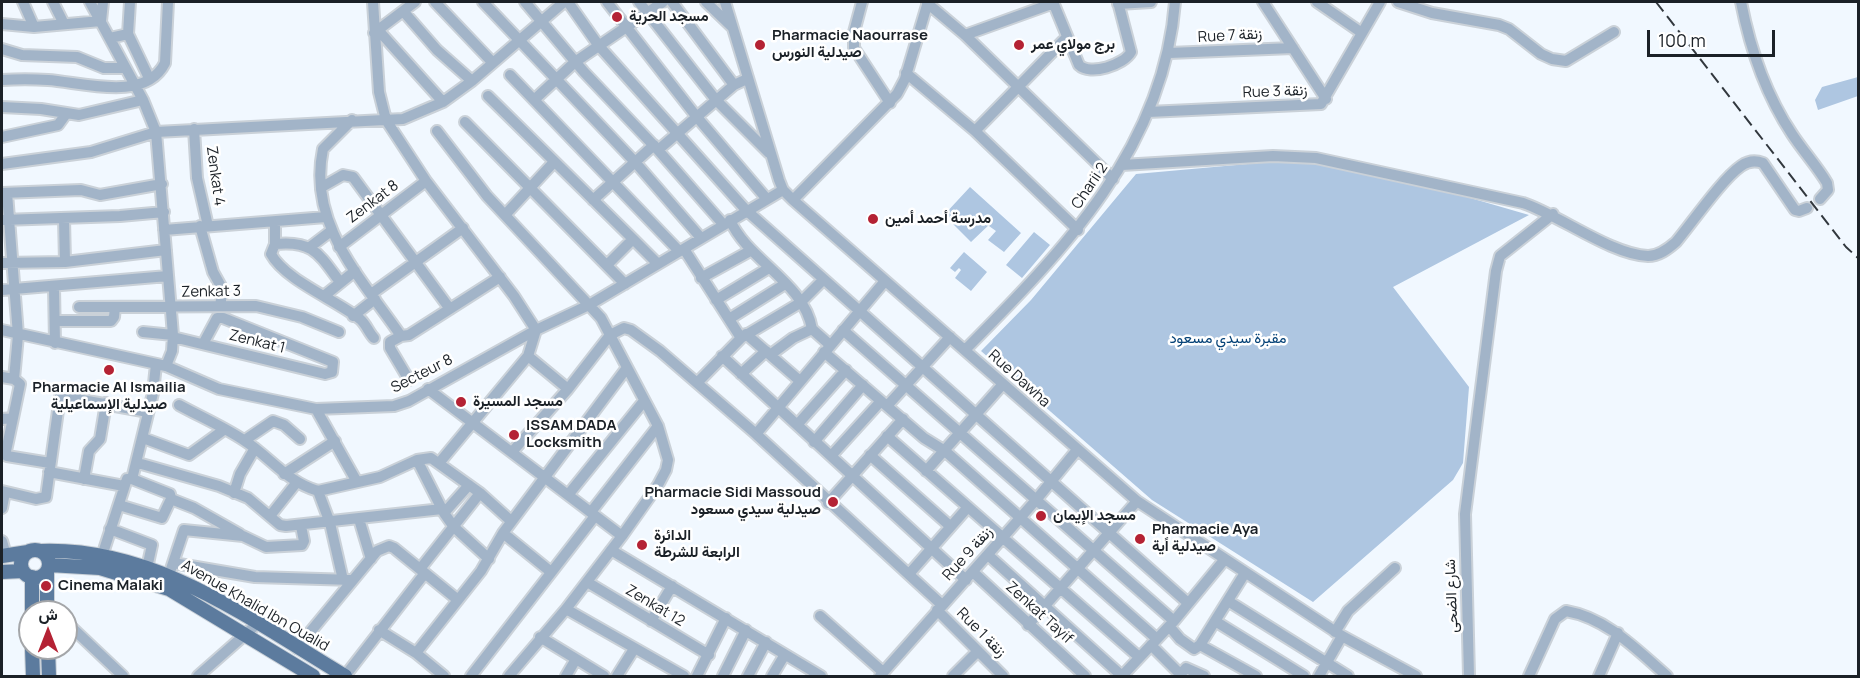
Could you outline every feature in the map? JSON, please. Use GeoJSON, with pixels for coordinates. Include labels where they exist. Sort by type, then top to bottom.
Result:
{"type":"FeatureCollection","features":[{"type":"Feature","properties":{"kind":"main road","name":"Avenue Khalid Ibn Oualid"},"geometry":{"type":"LineString","coordinates":[[4,555],[34,551],[102,556],[147,568],[171,569],[190,584],[345,676]]}},
{"type":"Feature","properties":{"kind":"main road"},"geometry":{"type":"LineString","coordinates":[[31,600],[28,574],[22,558],[34,551],[47,557],[50,600]]}},
{"type":"Feature","properties":{"kind":"main road","name":"Avenue Khalid Ibn Oualid"},"geometry":{"type":"LineString","coordinates":[[48,568],[100,568],[150,582],[178,594],[313,676]]}},
{"type":"Feature","properties":{"kind":"main road"},"geometry":{"type":"LineString","coordinates":[[2,572],[40,576],[48,568]]}},
{"type":"Feature","properties":{"kind":"main road"},"geometry":{"type":"LineString","coordinates":[[32,660],[33,676]]}},
{"type":"Feature","properties":{"kind":"main road"},"geometry":{"type":"LineString","coordinates":[[48,660],[49,676]]}},
{"type":"Feature","properties":{"kind":"street"},"geometry":{"type":"LineString","coordinates":[[23,2],[34,27]]}},
{"type":"Feature","properties":{"kind":"street"},"geometry":{"type":"LineString","coordinates":[[53,2],[64,24]]}},
{"type":"Feature","properties":{"kind":"street"},"geometry":{"type":"LineString","coordinates":[[90,2],[143,100],[156,132],[173,336],[172,351],[161,365],[148,412],[138,463],[119,505],[102,556]]}},
{"type":"Feature","properties":{"kind":"street"},"geometry":{"type":"LineString","coordinates":[[101,21],[103,2]]}},
{"type":"Feature","properties":{"kind":"street"},"geometry":{"type":"LineString","coordinates":[[130,2],[128,34],[149,78]]}},
{"type":"Feature","properties":{"kind":"street"},"geometry":{"type":"LineString","coordinates":[[2,80],[50,80],[104,87],[134,86],[149,78],[165,63],[168,2]]}},
{"type":"Feature","properties":{"kind":"street"},"geometry":{"type":"LineString","coordinates":[[373,2],[380,92],[386,120],[426,182],[500,277],[536,330],[528,356],[440,462]]}},
{"type":"Feature","properties":{"kind":"street"},"geometry":{"type":"LineString","coordinates":[[377,32],[415,2]]}},
{"type":"Feature","properties":{"kind":"street"},"geometry":{"type":"LineString","coordinates":[[435,2],[493,63]]}},
{"type":"Feature","properties":{"kind":"street"},"geometry":{"type":"LineString","coordinates":[[483,2],[554,80],[635,162],[701,238]]}},
{"type":"Feature","properties":{"kind":"street"},"geometry":{"type":"LineString","coordinates":[[525,2],[575,62],[727,222],[750,251],[785,284],[800,303],[812,328],[846,370],[1021,517],[1154,642],[1182,673],[1204,676]]}},
{"type":"Feature","properties":{"kind":"street"},"geometry":{"type":"LineString","coordinates":[[2,164],[91,152],[156,132],[403,119],[443,102],[472,81],[566,2],[599,46],[746,210],[1188,603]]}},
{"type":"Feature","properties":{"kind":"street"},"geometry":{"type":"LineString","coordinates":[[607,2],[696,116],[765,198]]}},
{"type":"Feature","properties":{"kind":"street"},"geometry":{"type":"LineString","coordinates":[[639,2],[716,100],[771,156]]}},
{"type":"Feature","properties":{"kind":"street"},"geometry":{"type":"LineString","coordinates":[[534,100],[575,62],[663,2]]}},
{"type":"Feature","properties":{"kind":"street"},"geometry":{"type":"LineString","coordinates":[[672,2],[734,85]]}},
{"type":"Feature","properties":{"kind":"street"},"geometry":{"type":"LineString","coordinates":[[706,2],[732,27]]}},
{"type":"Feature","properties":{"kind":"street","name":"Rue Dawha"},"geometry":{"type":"LineString","coordinates":[[725,2],[771,156],[783,190],[793,200],[1077,450],[1161,520],[1339,634],[1409,675]]}},
{"type":"Feature","properties":{"kind":"street"},"geometry":{"type":"LineString","coordinates":[[862,2],[854,32],[854,48],[890,103]]}},
{"type":"Feature","properties":{"kind":"street"},"geometry":{"type":"LineString","coordinates":[[793,200],[890,103],[906,73],[928,2],[1113,179]]}},
{"type":"Feature","properties":{"kind":"street"},"geometry":{"type":"LineString","coordinates":[[965,35],[1054,2],[1066,38],[1083,69],[1095,70],[1125,59],[1131,52],[1131,43],[1118,3],[1151,2]]}},
{"type":"Feature","properties":{"kind":"street","name":"Charii 2"},"geometry":{"type":"LineString","coordinates":[[965,350],[1078,230],[1122,165],[1149,112],[1169,53],[1175,2]]}},
{"type":"Feature","properties":{"kind":"street"},"geometry":{"type":"LineString","coordinates":[[1263,2],[1326,99]]}},
{"type":"Feature","properties":{"kind":"street"},"geometry":{"type":"LineString","coordinates":[[1317,2],[1362,33]]}},
{"type":"Feature","properties":{"kind":"street","name":"Rue 3 زنقة"},"geometry":{"type":"LineString","coordinates":[[1149,112],[1315,106],[1326,99],[1380,2]]}},
{"type":"Feature","properties":{"kind":"street"},"geometry":{"type":"LineString","coordinates":[[1398,2],[1432,14],[1509,29],[1540,54],[1559,61],[1566,61],[1614,32]]}},
{"type":"Feature","properties":{"kind":"street"},"geometry":{"type":"LineString","coordinates":[[1741,2],[1750,41],[1776,107],[1827,183],[1826,194],[1820,199]]}},
{"type":"Feature","properties":{"kind":"street"},"geometry":{"type":"LineString","coordinates":[[403,11],[437,50],[472,81]]}},
{"type":"Feature","properties":{"kind":"street"},"geometry":{"type":"LineString","coordinates":[[2,24],[34,27],[101,21]]}},
{"type":"Feature","properties":{"kind":"street"},"geometry":{"type":"LineString","coordinates":[[377,32],[443,102]]}},
{"type":"Feature","properties":{"kind":"street"},"geometry":{"type":"LineString","coordinates":[[110,38],[128,34]]}},
{"type":"Feature","properties":{"kind":"street"},"geometry":{"type":"LineString","coordinates":[[975,131],[1066,38]]}},
{"type":"Feature","properties":{"kind":"street","name":"Rue 7 زنقة"},"geometry":{"type":"LineString","coordinates":[[1169,53],[1293,48]]}},
{"type":"Feature","properties":{"kind":"street"},"geometry":{"type":"LineString","coordinates":[[2,50],[22,55],[76,57],[104,68],[124,68]]}},
{"type":"Feature","properties":{"kind":"street"},"geometry":{"type":"LineString","coordinates":[[906,73],[975,131],[1078,230]]}},
{"type":"Feature","properties":{"kind":"street"},"geometry":{"type":"LineString","coordinates":[[510,75],[682,250],[729,319],[744,336],[800,381]]}},
{"type":"Feature","properties":{"kind":"street"},"geometry":{"type":"LineString","coordinates":[[593,200],[635,162],[677,134],[734,85],[747,79]]}},
{"type":"Feature","properties":{"kind":"street"},"geometry":{"type":"LineString","coordinates":[[488,96],[658,264]]}},
{"type":"Feature","properties":{"kind":"street"},"geometry":{"type":"LineString","coordinates":[[2,108],[41,109],[66,114],[96,112],[143,100]]}},
{"type":"Feature","properties":{"kind":"street"},"geometry":{"type":"LineString","coordinates":[[2,137],[26,134],[58,125],[66,114]]}},
{"type":"Feature","properties":{"kind":"street"},"geometry":{"type":"LineString","coordinates":[[352,120],[323,149],[322,187],[326,217],[339,247],[401,336]]}},
{"type":"Feature","properties":{"kind":"street"},"geometry":{"type":"LineString","coordinates":[[465,122],[626,284]]}},
{"type":"Feature","properties":{"kind":"street","name":"Zenkat 4"},"geometry":{"type":"LineString","coordinates":[[194,129],[197,178],[204,226],[213,272],[223,290],[220,305]]}},
{"type":"Feature","properties":{"kind":"street"},"geometry":{"type":"LineString","coordinates":[[437,132],[505,215],[542,252],[601,318],[665,443],[666,471],[622,536],[587,582],[509,676]]}},
{"type":"Feature","properties":{"kind":"street"},"geometry":{"type":"LineString","coordinates":[[1122,165],[1273,156],[1316,158],[1523,203],[1553,214],[1624,251],[1648,256],[1657,255],[1676,242],[1739,167],[1757,161],[1769,169],[1795,210],[1807,208]]}},
{"type":"Feature","properties":{"kind":"street"},"geometry":{"type":"LineString","coordinates":[[505,215],[554,162]]}},
{"type":"Feature","properties":{"kind":"street"},"geometry":{"type":"LineString","coordinates":[[322,187],[344,175],[350,176],[383,215],[450,309]]}},
{"type":"Feature","properties":{"kind":"street","name":"Zenkat 8"},"geometry":{"type":"LineString","coordinates":[[339,247],[426,182]]}},
{"type":"Feature","properties":{"kind":"street"},"geometry":{"type":"LineString","coordinates":[[14,379],[18,335],[15,289],[7,262],[4,193],[81,190],[100,195],[162,184]]}},
{"type":"Feature","properties":{"kind":"street","name":"Secteur 8"},"geometry":{"type":"LineString","coordinates":[[2,330],[161,365],[219,389],[316,409],[394,406],[408,401],[536,330],[589,305],[765,198],[783,190]]}},
{"type":"Feature","properties":{"kind":"street"},"geometry":{"type":"LineString","coordinates":[[5,220],[64,219],[164,212]]}},
{"type":"Feature","properties":{"kind":"street","name":"شارع الضحى"},"geometry":{"type":"LineString","coordinates":[[1469,676],[1465,514],[1500,256],[1553,214]]}},
{"type":"Feature","properties":{"kind":"street"},"geometry":{"type":"LineString","coordinates":[[164,230],[326,217]]}},
{"type":"Feature","properties":{"kind":"street"},"geometry":{"type":"LineString","coordinates":[[64,219],[65,262]]}},
{"type":"Feature","properties":{"kind":"street"},"geometry":{"type":"LineString","coordinates":[[275,222],[275,244],[272,254],[274,258],[361,321],[374,338]]}},
{"type":"Feature","properties":{"kind":"street"},"geometry":{"type":"LineString","coordinates":[[353,316],[373,296],[463,228]]}},
{"type":"Feature","properties":{"kind":"street"},"geometry":{"type":"LineString","coordinates":[[310,247],[331,231]]}},
{"type":"Feature","properties":{"kind":"street"},"geometry":{"type":"LineString","coordinates":[[607,265],[633,239]]}},
{"type":"Feature","properties":{"kind":"street"},"geometry":{"type":"LineString","coordinates":[[275,244],[299,243],[310,247],[340,282]]}},
{"type":"Feature","properties":{"kind":"street"},"geometry":{"type":"LineString","coordinates":[[7,262],[65,262],[166,250]]}},
{"type":"Feature","properties":{"kind":"street"},"geometry":{"type":"LineString","coordinates":[[701,278],[750,251]]}},
{"type":"Feature","properties":{"kind":"street"},"geometry":{"type":"LineString","coordinates":[[716,300],[769,268]]}},
{"type":"Feature","properties":{"kind":"street"},"geometry":{"type":"LineString","coordinates":[[324,296],[355,271]]}},
{"type":"Feature","properties":{"kind":"street"},"geometry":{"type":"LineString","coordinates":[[2,290],[168,276]]}},
{"type":"Feature","properties":{"kind":"street"},"geometry":{"type":"LineString","coordinates":[[409,380],[389,345],[401,336],[410,335],[500,277]]}},
{"type":"Feature","properties":{"kind":"street"},"geometry":{"type":"LineString","coordinates":[[697,383],[744,336],[800,303],[823,280]]}},
{"type":"Feature","properties":{"kind":"street"},"geometry":{"type":"LineString","coordinates":[[756,434],[885,280]]}},
{"type":"Feature","properties":{"kind":"street"},"geometry":{"type":"LineString","coordinates":[[729,319],[785,284]]}},
{"type":"Feature","properties":{"kind":"street"},"geometry":{"type":"LineString","coordinates":[[78,285],[80,321]]}},
{"type":"Feature","properties":{"kind":"street"},"geometry":{"type":"LineString","coordinates":[[54,287],[55,343]]}},
{"type":"Feature","properties":{"kind":"street","name":"Zenkat 3"},"geometry":{"type":"LineString","coordinates":[[79,307],[171,308],[220,305],[271,308],[339,332]]}},
{"type":"Feature","properties":{"kind":"street"},"geometry":{"type":"LineString","coordinates":[[55,321],[111,321],[115,307]]}},
{"type":"Feature","properties":{"kind":"street","name":"Zenkat 1"},"geometry":{"type":"LineString","coordinates":[[143,332],[173,336],[203,344],[325,374],[333,371],[333,362],[226,318],[218,318],[203,344]]}},
{"type":"Feature","properties":{"kind":"street","name":"Rue 1 زنقة"},"geometry":{"type":"LineString","coordinates":[[610,335],[624,328],[631,330],[756,434],[828,503],[909,574],[978,651],[1004,676]]}},
{"type":"Feature","properties":{"kind":"street"},"geometry":{"type":"LineString","coordinates":[[741,374],[768,353],[812,328]]}},
{"type":"Feature","properties":{"kind":"street"},"geometry":{"type":"LineString","coordinates":[[843,330],[907,384],[1094,552],[1171,624],[1179,639],[1256,676]]}},
{"type":"Feature","properties":{"kind":"street"},"geometry":{"type":"LineString","coordinates":[[512,452],[568,389],[610,335]]}},
{"type":"Feature","properties":{"kind":"street"},"geometry":{"type":"LineString","coordinates":[[831,456],[884,403],[907,384],[950,338]]}},
{"type":"Feature","properties":{"kind":"street"},"geometry":{"type":"LineString","coordinates":[[528,356],[568,389]]}},
{"type":"Feature","properties":{"kind":"street","name":"Zenkat Tayif"},"geometry":{"type":"LineString","coordinates":[[722,356],[931,549],[969,576],[1085,676]]}},
{"type":"Feature","properties":{"kind":"street"},"geometry":{"type":"LineString","coordinates":[[416,653],[489,559],[511,521],[626,369]]}},
{"type":"Feature","properties":{"kind":"street"},"geometry":{"type":"LineString","coordinates":[[797,425],[846,370]]}},
{"type":"Feature","properties":{"kind":"street"},"geometry":{"type":"LineString","coordinates":[[2,377],[14,379],[20,384],[7,419],[7,456],[84,479],[128,483],[170,494],[171,499],[162,518],[119,505]]}},
{"type":"Feature","properties":{"kind":"street"},"geometry":{"type":"LineString","coordinates":[[926,471],[1003,384]]}},
{"type":"Feature","properties":{"kind":"street"},"geometry":{"type":"LineString","coordinates":[[814,442],[863,385]]}},
{"type":"Feature","properties":{"kind":"street"},"geometry":{"type":"LineString","coordinates":[[428,389],[622,536]]}},
{"type":"Feature","properties":{"kind":"street"},"geometry":{"type":"LineString","coordinates":[[2,508],[3,491],[44,498],[60,396],[148,412]]}},
{"type":"Feature","properties":{"kind":"street"},"geometry":{"type":"LineString","coordinates":[[568,495],[644,401]]}},
{"type":"Feature","properties":{"kind":"street"},"geometry":{"type":"LineString","coordinates":[[84,479],[89,451],[100,439],[106,403]]}},
{"type":"Feature","properties":{"kind":"street"},"geometry":{"type":"LineString","coordinates":[[179,405],[245,440],[284,474],[318,491],[380,477],[417,460],[440,462],[511,521]]}},
{"type":"Feature","properties":{"kind":"street"},"geometry":{"type":"LineString","coordinates":[[316,409],[357,482]]}},
{"type":"Feature","properties":{"kind":"street"},"geometry":{"type":"LineString","coordinates":[[828,503],[903,419]]}},
{"type":"Feature","properties":{"kind":"street"},"geometry":{"type":"LineString","coordinates":[[245,440],[273,421],[284,425],[300,439]]}},
{"type":"Feature","properties":{"kind":"street"},"geometry":{"type":"LineString","coordinates":[[471,676],[658,426]]}},
{"type":"Feature","properties":{"kind":"street"},"geometry":{"type":"LineString","coordinates":[[143,438],[189,455],[225,429]]}},
{"type":"Feature","properties":{"kind":"street"},"geometry":{"type":"LineString","coordinates":[[887,436],[1139,657]]}},
{"type":"Feature","properties":{"kind":"street"},"geometry":{"type":"LineString","coordinates":[[284,474],[335,441]]}},
{"type":"Feature","properties":{"kind":"street"},"geometry":{"type":"LineString","coordinates":[[234,493],[240,474],[255,448]]}},
{"type":"Feature","properties":{"kind":"street","name":"Rue 9 زنقة"},"geometry":{"type":"LineString","coordinates":[[882,674],[1052,482],[1077,450]]}},
{"type":"Feature","properties":{"kind":"street"},"geometry":{"type":"LineString","coordinates":[[870,455],[950,526]]}},
{"type":"Feature","properties":{"kind":"street"},"geometry":{"type":"LineString","coordinates":[[417,460],[443,511],[454,526],[489,559]]}},
{"type":"Feature","properties":{"kind":"street"},"geometry":{"type":"LineString","coordinates":[[138,463],[253,501],[280,525],[301,526],[443,511],[469,485]]}},
{"type":"Feature","properties":{"kind":"street"},"geometry":{"type":"LineString","coordinates":[[270,516],[297,482]]}},
{"type":"Feature","properties":{"kind":"street"},"geometry":{"type":"LineString","coordinates":[[318,491],[348,580]]}},
{"type":"Feature","properties":{"kind":"street"},"geometry":{"type":"LineString","coordinates":[[345,676],[480,493]]}},
{"type":"Feature","properties":{"kind":"street"},"geometry":{"type":"LineString","coordinates":[[171,499],[194,508],[266,548],[299,546],[304,541],[301,526]]}},
{"type":"Feature","properties":{"kind":"street"},"geometry":{"type":"LineString","coordinates":[[1028,625],[1078,571],[1137,501]]}},
{"type":"Feature","properties":{"kind":"street"},"geometry":{"type":"LineString","coordinates":[[909,574],[968,507]]}},
{"type":"Feature","properties":{"kind":"street"},"geometry":{"type":"LineString","coordinates":[[359,519],[371,559]]}},
{"type":"Feature","properties":{"kind":"street"},"geometry":{"type":"LineString","coordinates":[[110,529],[152,545],[147,568]]}},
{"type":"Feature","properties":{"kind":"street"},"geometry":{"type":"LineString","coordinates":[[243,536],[184,530],[171,569],[255,577],[348,580]]}},
{"type":"Feature","properties":{"kind":"street"},"geometry":{"type":"LineString","coordinates":[[503,533],[551,572]]}},
{"type":"Feature","properties":{"kind":"street"},"geometry":{"type":"LineString","coordinates":[[2,541],[4,555]]}},
{"type":"Feature","properties":{"kind":"street"},"geometry":{"type":"LineString","coordinates":[[297,648],[348,580],[378,551],[388,546],[394,548],[458,600]]}},
{"type":"Feature","properties":{"kind":"street"},"geometry":{"type":"LineString","coordinates":[[611,550],[766,642],[784,656],[821,676]]}},
{"type":"Feature","properties":{"kind":"street"},"geometry":{"type":"LineString","coordinates":[[988,555],[1125,675],[1225,559]]}},
{"type":"Feature","properties":{"kind":"street"},"geometry":{"type":"LineString","coordinates":[[1319,676],[1327,664],[1355,603],[1395,568]]}},
{"type":"Feature","properties":{"kind":"street"},"geometry":{"type":"LineString","coordinates":[[1182,673],[1186,662],[1245,573]]}},
{"type":"Feature","properties":{"kind":"street","name":"Zenkat 12"},"geometry":{"type":"LineString","coordinates":[[587,582],[709,655]]}},
{"type":"Feature","properties":{"kind":"street"},"geometry":{"type":"LineString","coordinates":[[651,621],[672,586]]}},
{"type":"Feature","properties":{"kind":"street"},"geometry":{"type":"LineString","coordinates":[[1228,601],[1348,676]]}},
{"type":"Feature","properties":{"kind":"street"},"geometry":{"type":"LineString","coordinates":[[566,609],[680,676]]}},
{"type":"Feature","properties":{"kind":"street"},"geometry":{"type":"LineString","coordinates":[[1529,676],[1560,613],[1574,612],[1618,633],[1667,676]]}},
{"type":"Feature","properties":{"kind":"street"},"geometry":{"type":"LineString","coordinates":[[820,616],[882,674]]}},
{"type":"Feature","properties":{"kind":"street"},"geometry":{"type":"LineString","coordinates":[[697,676],[726,618]]}},
{"type":"Feature","properties":{"kind":"street"},"geometry":{"type":"LineString","coordinates":[[1215,621],[1304,676]]}},
{"type":"Feature","properties":{"kind":"street"},"geometry":{"type":"LineString","coordinates":[[204,674],[257,624]]}},
{"type":"Feature","properties":{"kind":"street"},"geometry":{"type":"LineString","coordinates":[[379,630],[416,653],[444,676]]}},
{"type":"Feature","properties":{"kind":"street"},"geometry":{"type":"LineString","coordinates":[[746,630],[726,671],[747,676],[766,642]]}},
{"type":"Feature","properties":{"kind":"street"},"geometry":{"type":"LineString","coordinates":[[78,633],[123,676]]}},
{"type":"Feature","properties":{"kind":"street"},"geometry":{"type":"LineString","coordinates":[[1599,676],[1618,633]]}},
{"type":"Feature","properties":{"kind":"street"},"geometry":{"type":"LineString","coordinates":[[540,637],[576,659],[591,673],[604,676]]}},
{"type":"Feature","properties":{"kind":"street"},"geometry":{"type":"LineString","coordinates":[[617,676],[634,649]]}},
{"type":"Feature","properties":{"kind":"street"},"geometry":{"type":"LineString","coordinates":[[953,676],[978,651]]}},
{"type":"Feature","properties":{"kind":"street"},"geometry":{"type":"LineString","coordinates":[[772,676],[784,656]]}},
{"type":"Feature","properties":{"kind":"street"},"geometry":{"type":"LineString","coordinates":[[566,676],[576,659]]}},
{"type":"Feature","properties":{"kind":"street"},"geometry":{"type":"LineString","coordinates":[[796,676],[803,666]]}},
{"type":"Feature","properties":{"kind":"green space"},"geometry":{"type":"Polygon","coordinates":[[[1858,77],[1858,96],[1818,110],[1815,100],[1822,87],[1858,77]]]}},
{"type":"Feature","properties":{"kind":"green space","name":"مقبرة سيدي مسعود"},"geometry":{"type":"Polygon","coordinates":[[[1314,158],[1412,181],[1529,215],[1393,287],[1469,387],[1463,463],[1453,480],[1313,602],[1152,500],[981,351],[1031,300],[1136,174],[1314,158]]]}},
{"type":"Feature","properties":{"kind":"green space"},"geometry":{"type":"Polygon","coordinates":[[[970,187],[1021,233],[1004,252],[988,240],[996,231],[989,226],[992,222],[971,242],[944,215],[970,187]]]}},
{"type":"Feature","properties":{"kind":"green space"},"geometry":{"type":"Polygon","coordinates":[[[1034,232],[1050,245],[1022,278],[1006,265],[1034,232]]]}},
{"type":"Feature","properties":{"kind":"green space"},"geometry":{"type":"Polygon","coordinates":[[[964,252],[987,272],[971,291],[955,278],[961,270],[959,268],[955,272],[950,268],[964,252]]]}},
{"type":"Feature","properties":{"kind":"railway"},"geometry":{"type":"LineString","coordinates":[[1656,2],[1846,247],[1858,258]]}},
{"type":"Feature","properties":{"kind":"place","name":"مسجد الحرية"},"geometry":{"type":"Point","coordinates":[617,17]}},
{"type":"Feature","properties":{"kind":"place","name":"Pharmacie Naourrase صيدلية النورس"},"geometry":{"type":"Point","coordinates":[760,45]}},
{"type":"Feature","properties":{"kind":"place","name":"برج مولاي عمر"},"geometry":{"type":"Point","coordinates":[1019,45]}},
{"type":"Feature","properties":{"kind":"place","name":"مدرسة أحمد أمين"},"geometry":{"type":"Point","coordinates":[873,219]}},
{"type":"Feature","properties":{"kind":"place","name":"Pharmacie Al Ismailia صيدلية الإسماعيلية"},"geometry":{"type":"Point","coordinates":[109,370]}},
{"type":"Feature","properties":{"kind":"place","name":"مسجد المسيرة"},"geometry":{"type":"Point","coordinates":[461,402]}},
{"type":"Feature","properties":{"kind":"place","name":"ISSAM DADA Locksmith"},"geometry":{"type":"Point","coordinates":[514,435]}},
{"type":"Feature","properties":{"kind":"place","name":"Pharmacie Sidi Massoud صيدلية سيدي مسعود"},"geometry":{"type":"Point","coordinates":[833,502]}},
{"type":"Feature","properties":{"kind":"place","name":"مسجد الإيمان"},"geometry":{"type":"Point","coordinates":[1041,516]}},
{"type":"Feature","properties":{"kind":"place","name":"Pharmacie Aya صيدلية اًية"},"geometry":{"type":"Point","coordinates":[1140,539]}},
{"type":"Feature","properties":{"kind":"place","name":"الدائرة الرابعة للشرطة"},"geometry":{"type":"Point","coordinates":[642,545]}},
{"type":"Feature","properties":{"kind":"place","name":"Cinema Malaki"},"geometry":{"type":"Point","coordinates":[46,586]}}]}
